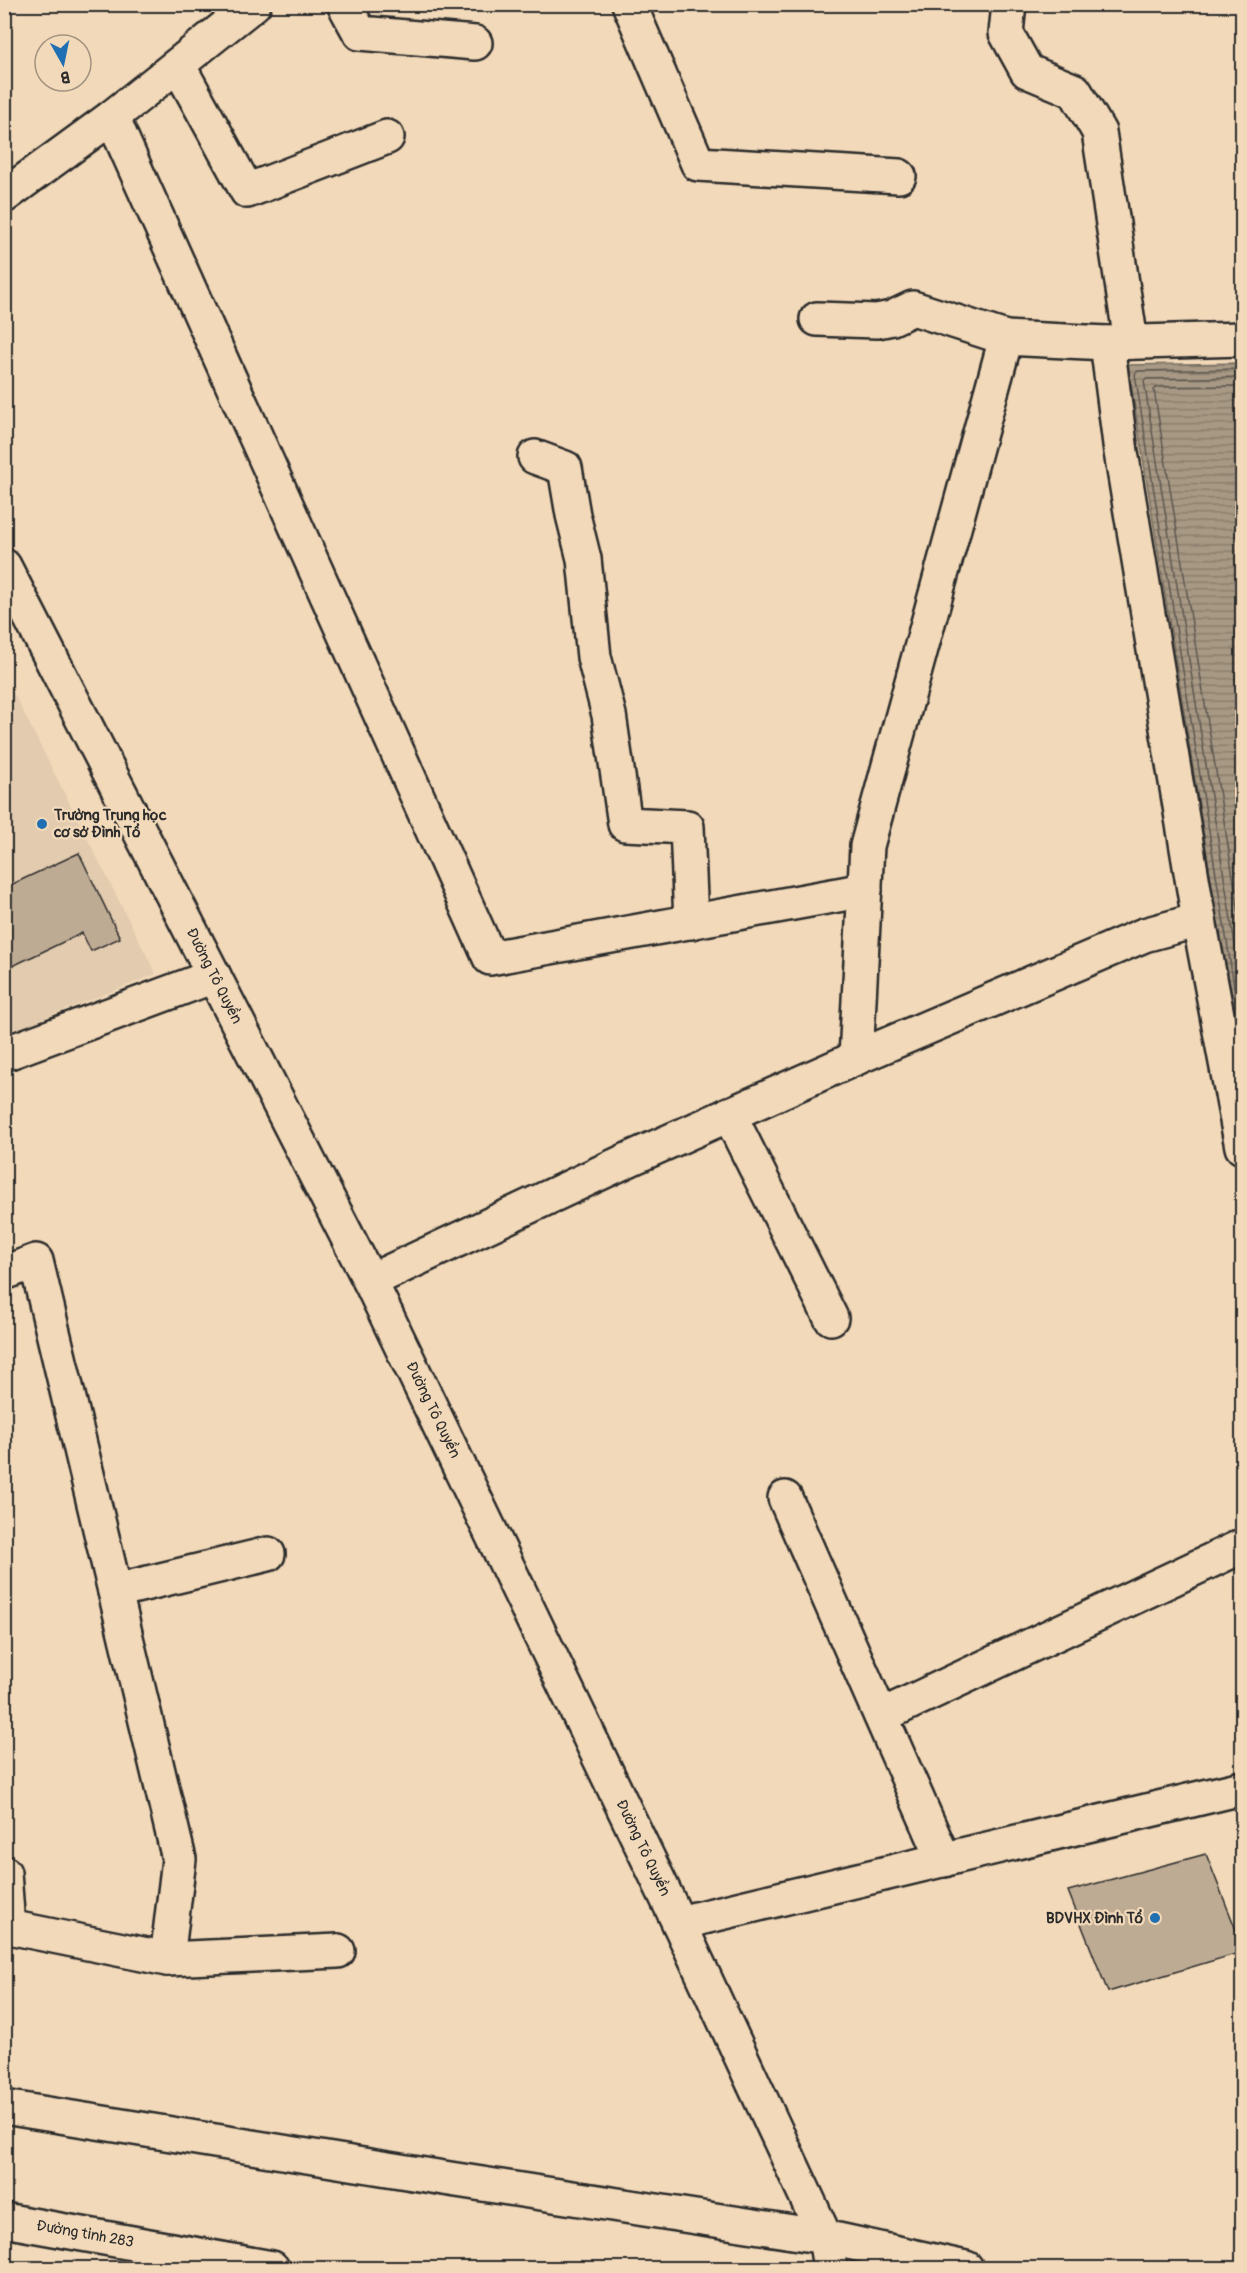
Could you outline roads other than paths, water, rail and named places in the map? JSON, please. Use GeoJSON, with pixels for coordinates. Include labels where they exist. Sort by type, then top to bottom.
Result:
{"type":"FeatureCollection","features":[{"type":"Feature","properties":{"kind":"street"},"geometry":{"type":"LineString","coordinates":[[4,196],[112,117],[254,4]]}},
{"type":"Feature","properties":{"kind":"street"},"geometry":{"type":"LineString","coordinates":[[344,4],[360,33],[475,43]]}},
{"type":"Feature","properties":{"kind":"street"},"geometry":{"type":"LineString","coordinates":[[629,4],[698,164],[899,176]]}},
{"type":"Feature","properties":{"kind":"street"},"geometry":{"type":"LineString","coordinates":[[1009,4],[1006,33],[1027,71],[1075,90],[1099,132],[1119,343],[1121,452],[1199,920],[1242,1147]]}},
{"type":"Feature","properties":{"kind":"street"},"geometry":{"type":"LineString","coordinates":[[178,65],[247,191],[387,137]]}},
{"type":"Feature","properties":{"kind":"street"},"geometry":{"type":"LineString","coordinates":[[112,117],[490,958],[865,890]]}},
{"type":"Feature","properties":{"kind":"street"},"geometry":{"type":"LineString","coordinates":[[817,319],[877,321],[892,318],[913,308],[1006,338],[1119,343],[1242,339]]}},
{"type":"Feature","properties":{"kind":"street"},"geometry":{"type":"LineString","coordinates":[[856,1058],[867,846],[1006,338]]}},
{"type":"Feature","properties":{"kind":"street"},"geometry":{"type":"LineString","coordinates":[[535,458],[565,468],[584,559],[594,657],[609,715],[625,824],[687,827],[691,922]]}},
{"type":"Feature","properties":{"kind":"street","name":"Đường Tô Quyền"},"geometry":{"type":"LineString","coordinates":[[4,566],[370,1281],[679,1923],[827,2253]]}},
{"type":"Feature","properties":{"kind":"street"},"geometry":{"type":"LineString","coordinates":[[370,1281],[729,1114],[856,1058],[1143,935],[1199,920]]}},
{"type":"Feature","properties":{"kind":"street"},"geometry":{"type":"LineString","coordinates":[[4,1054],[214,976]]}},
{"type":"Feature","properties":{"kind":"street"},"geometry":{"type":"LineString","coordinates":[[729,1114],[831,1317]]}},
{"type":"Feature","properties":{"kind":"street"},"geometry":{"type":"LineString","coordinates":[[4,1273],[36,1261],[179,1859],[167,1959]]}},
{"type":"Feature","properties":{"kind":"street"},"geometry":{"type":"LineString","coordinates":[[785,1498],[944,1860]]}},
{"type":"Feature","properties":{"kind":"street"},"geometry":{"type":"LineString","coordinates":[[881,1716],[1242,1546]]}},
{"type":"Feature","properties":{"kind":"street"},"geometry":{"type":"LineString","coordinates":[[115,1591],[268,1554]]}},
{"type":"Feature","properties":{"kind":"street"},"geometry":{"type":"LineString","coordinates":[[679,1923],[1242,1788]]}},
{"type":"Feature","properties":{"kind":"street"},"geometry":{"type":"LineString","coordinates":[[4,1874],[6,1927],[167,1959],[338,1951]]}},
{"type":"Feature","properties":{"kind":"street"},"geometry":{"type":"LineString","coordinates":[[4,2107],[450,2179],[827,2253],[966,2268]]}},
{"type":"Feature","properties":{"kind":"street","name":"Đường tỉnh 283"},"geometry":{"type":"LineString","coordinates":[[4,2220],[272,2268]]}},
{"type":"Feature","properties":{"kind":"water"},"geometry":{"type":"Polygon","coordinates":[[[1242,363],[1242,1072],[1128,365],[1242,363]]]}},
{"type":"Feature","properties":{"kind":"place","name":"Trường Trung học cơ sở Đình Tổ"},"geometry":{"type":"Point","coordinates":[42,824]}},
{"type":"Feature","properties":{"kind":"place","name":"BDVHX Đình Tổ"},"geometry":{"type":"Point","coordinates":[1155,1918]}}]}
